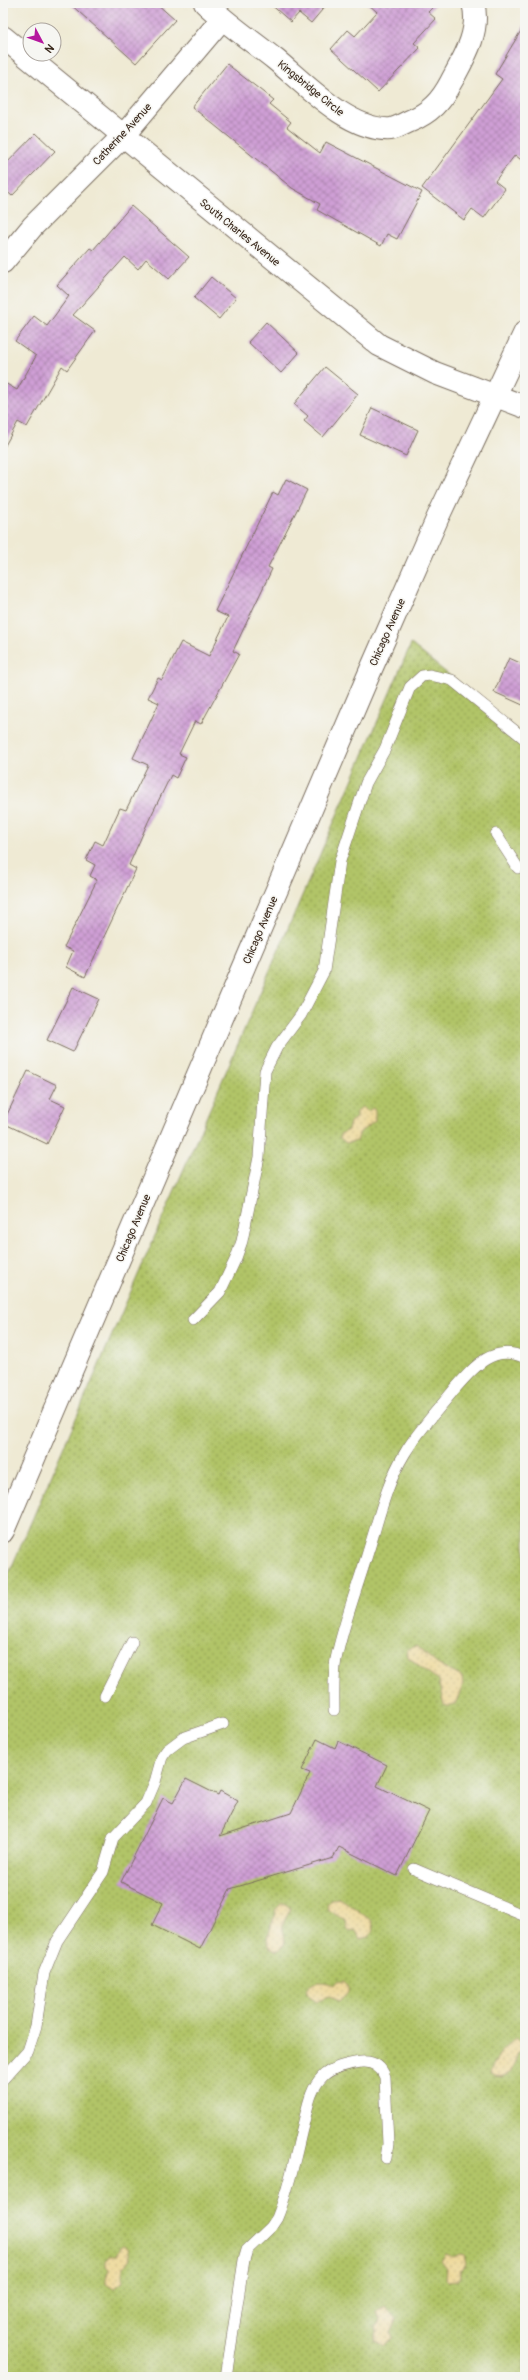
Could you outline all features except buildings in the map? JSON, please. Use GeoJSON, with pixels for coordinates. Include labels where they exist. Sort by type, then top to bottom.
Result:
{"type":"FeatureCollection","features":[{"type":"Feature","properties":{"kind":"street"},"geometry":{"type":"LineString","coordinates":[[205,3],[222,19]]}},
{"type":"Feature","properties":{"kind":"street","name":"Kingsbridge Circle"},"geometry":{"type":"LineString","coordinates":[[222,19],[338,112],[355,122],[391,129],[423,116],[440,101],[472,40],[476,15],[472,3]]}},
{"type":"Feature","properties":{"kind":"street","name":"Catherine Avenue"},"geometry":{"type":"LineString","coordinates":[[3,262],[33,226],[123,136],[222,19]]}},
{"type":"Feature","properties":{"kind":"street","name":"South Charles Avenue"},"geometry":{"type":"LineString","coordinates":[[3,37],[379,345],[435,373],[525,406]]}},
{"type":"Feature","properties":{"kind":"street","name":"Chicago Avenue"},"geometry":{"type":"LineString","coordinates":[[3,1531],[369,674],[525,332]]}},
{"type":"Feature","properties":{"kind":"lane"},"geometry":{"type":"LineString","coordinates":[[193,1320],[220,1292],[238,1252],[259,1157],[265,1071],[277,1047],[301,1015],[324,971],[340,861],[366,783],[385,750],[410,687],[422,676],[430,675],[452,680],[525,740]]}},
{"type":"Feature","properties":{"kind":"lane"},"geometry":{"type":"LineString","coordinates":[[496,834],[518,868]]}},
{"type":"Feature","properties":{"kind":"lane"},"geometry":{"type":"LineString","coordinates":[[334,1710],[334,1675],[343,1631],[376,1522],[389,1485],[404,1454],[412,1440],[475,1367],[495,1354],[516,1354],[525,1358]]}},
{"type":"Feature","properties":{"kind":"lane"},"geometry":{"type":"LineString","coordinates":[[105,1696],[132,1642]]}},
{"type":"Feature","properties":{"kind":"lane"},"geometry":{"type":"LineString","coordinates":[[3,2078],[20,2061],[30,2045],[36,2026],[44,1973],[57,1941],[102,1872],[113,1838],[146,1803],[155,1782],[162,1757],[167,1750],[178,1741],[223,1724]]}},
{"type":"Feature","properties":{"kind":"lane"},"geometry":{"type":"LineString","coordinates":[[414,1869],[525,1916]]}},
{"type":"Feature","properties":{"kind":"lane"},"geometry":{"type":"LineString","coordinates":[[226,2377],[248,2250],[271,2227],[277,2218],[309,2103],[318,2082],[328,2072],[346,2065],[364,2062],[379,2066],[385,2076],[388,2133],[386,2158]]}},
{"type":"Feature","properties":{"kind":"green space"},"geometry":{"type":"Polygon","coordinates":[[[411,644],[525,737],[525,2377],[3,2377],[3,1587],[411,644]]]}},
{"type":"Feature","properties":{"kind":"sand"},"geometry":{"type":"Polygon","coordinates":[[[362,1107],[368,1111],[373,1108],[375,1110],[375,1121],[360,1132],[357,1141],[346,1143],[340,1138],[340,1134],[348,1130],[350,1122],[356,1118],[356,1112],[362,1107]]]}},
{"type":"Feature","properties":{"kind":"sand"},"geometry":{"type":"Polygon","coordinates":[[[416,1646],[437,1664],[462,1677],[463,1685],[455,1704],[449,1707],[444,1705],[438,1680],[408,1657],[407,1649],[416,1646]]]}},
{"type":"Feature","properties":{"kind":"sand"},"geometry":{"type":"Polygon","coordinates":[[[339,1898],[372,1921],[374,1930],[369,1937],[360,1939],[356,1931],[348,1930],[346,1921],[328,1910],[327,1905],[331,1899],[339,1898]]]}},
{"type":"Feature","properties":{"kind":"sand"},"geometry":{"type":"Polygon","coordinates":[[[282,1903],[287,1905],[290,1909],[283,1924],[285,1938],[284,1945],[278,1951],[269,1946],[268,1939],[271,1925],[276,1914],[275,1910],[282,1903]]]}},
{"type":"Feature","properties":{"kind":"sand"},"geometry":{"type":"Polygon","coordinates":[[[344,1980],[348,1987],[348,1993],[340,2001],[329,1997],[317,2001],[308,1995],[306,1990],[312,1984],[318,1982],[334,1985],[337,1981],[344,1980]]]}},
{"type":"Feature","properties":{"kind":"sand"},"geometry":{"type":"Polygon","coordinates":[[[517,2038],[524,2047],[518,2053],[511,2072],[500,2077],[490,2073],[501,2052],[517,2038]]]}},
{"type":"Feature","properties":{"kind":"sand"},"geometry":{"type":"Polygon","coordinates":[[[123,2245],[128,2248],[130,2258],[123,2269],[123,2282],[114,2288],[106,2283],[109,2269],[106,2266],[106,2261],[109,2256],[116,2256],[120,2247],[123,2245]]]}},
{"type":"Feature","properties":{"kind":"sand"},"geometry":{"type":"Polygon","coordinates":[[[446,2254],[453,2257],[460,2254],[464,2256],[466,2264],[460,2270],[461,2276],[459,2280],[448,2281],[446,2278],[447,2269],[441,2261],[446,2254]]]}},
{"type":"Feature","properties":{"kind":"sand"},"geometry":{"type":"Polygon","coordinates":[[[384,2307],[396,2320],[390,2333],[392,2339],[383,2346],[375,2340],[377,2331],[376,2328],[380,2320],[377,2312],[384,2307]]]}}]}
